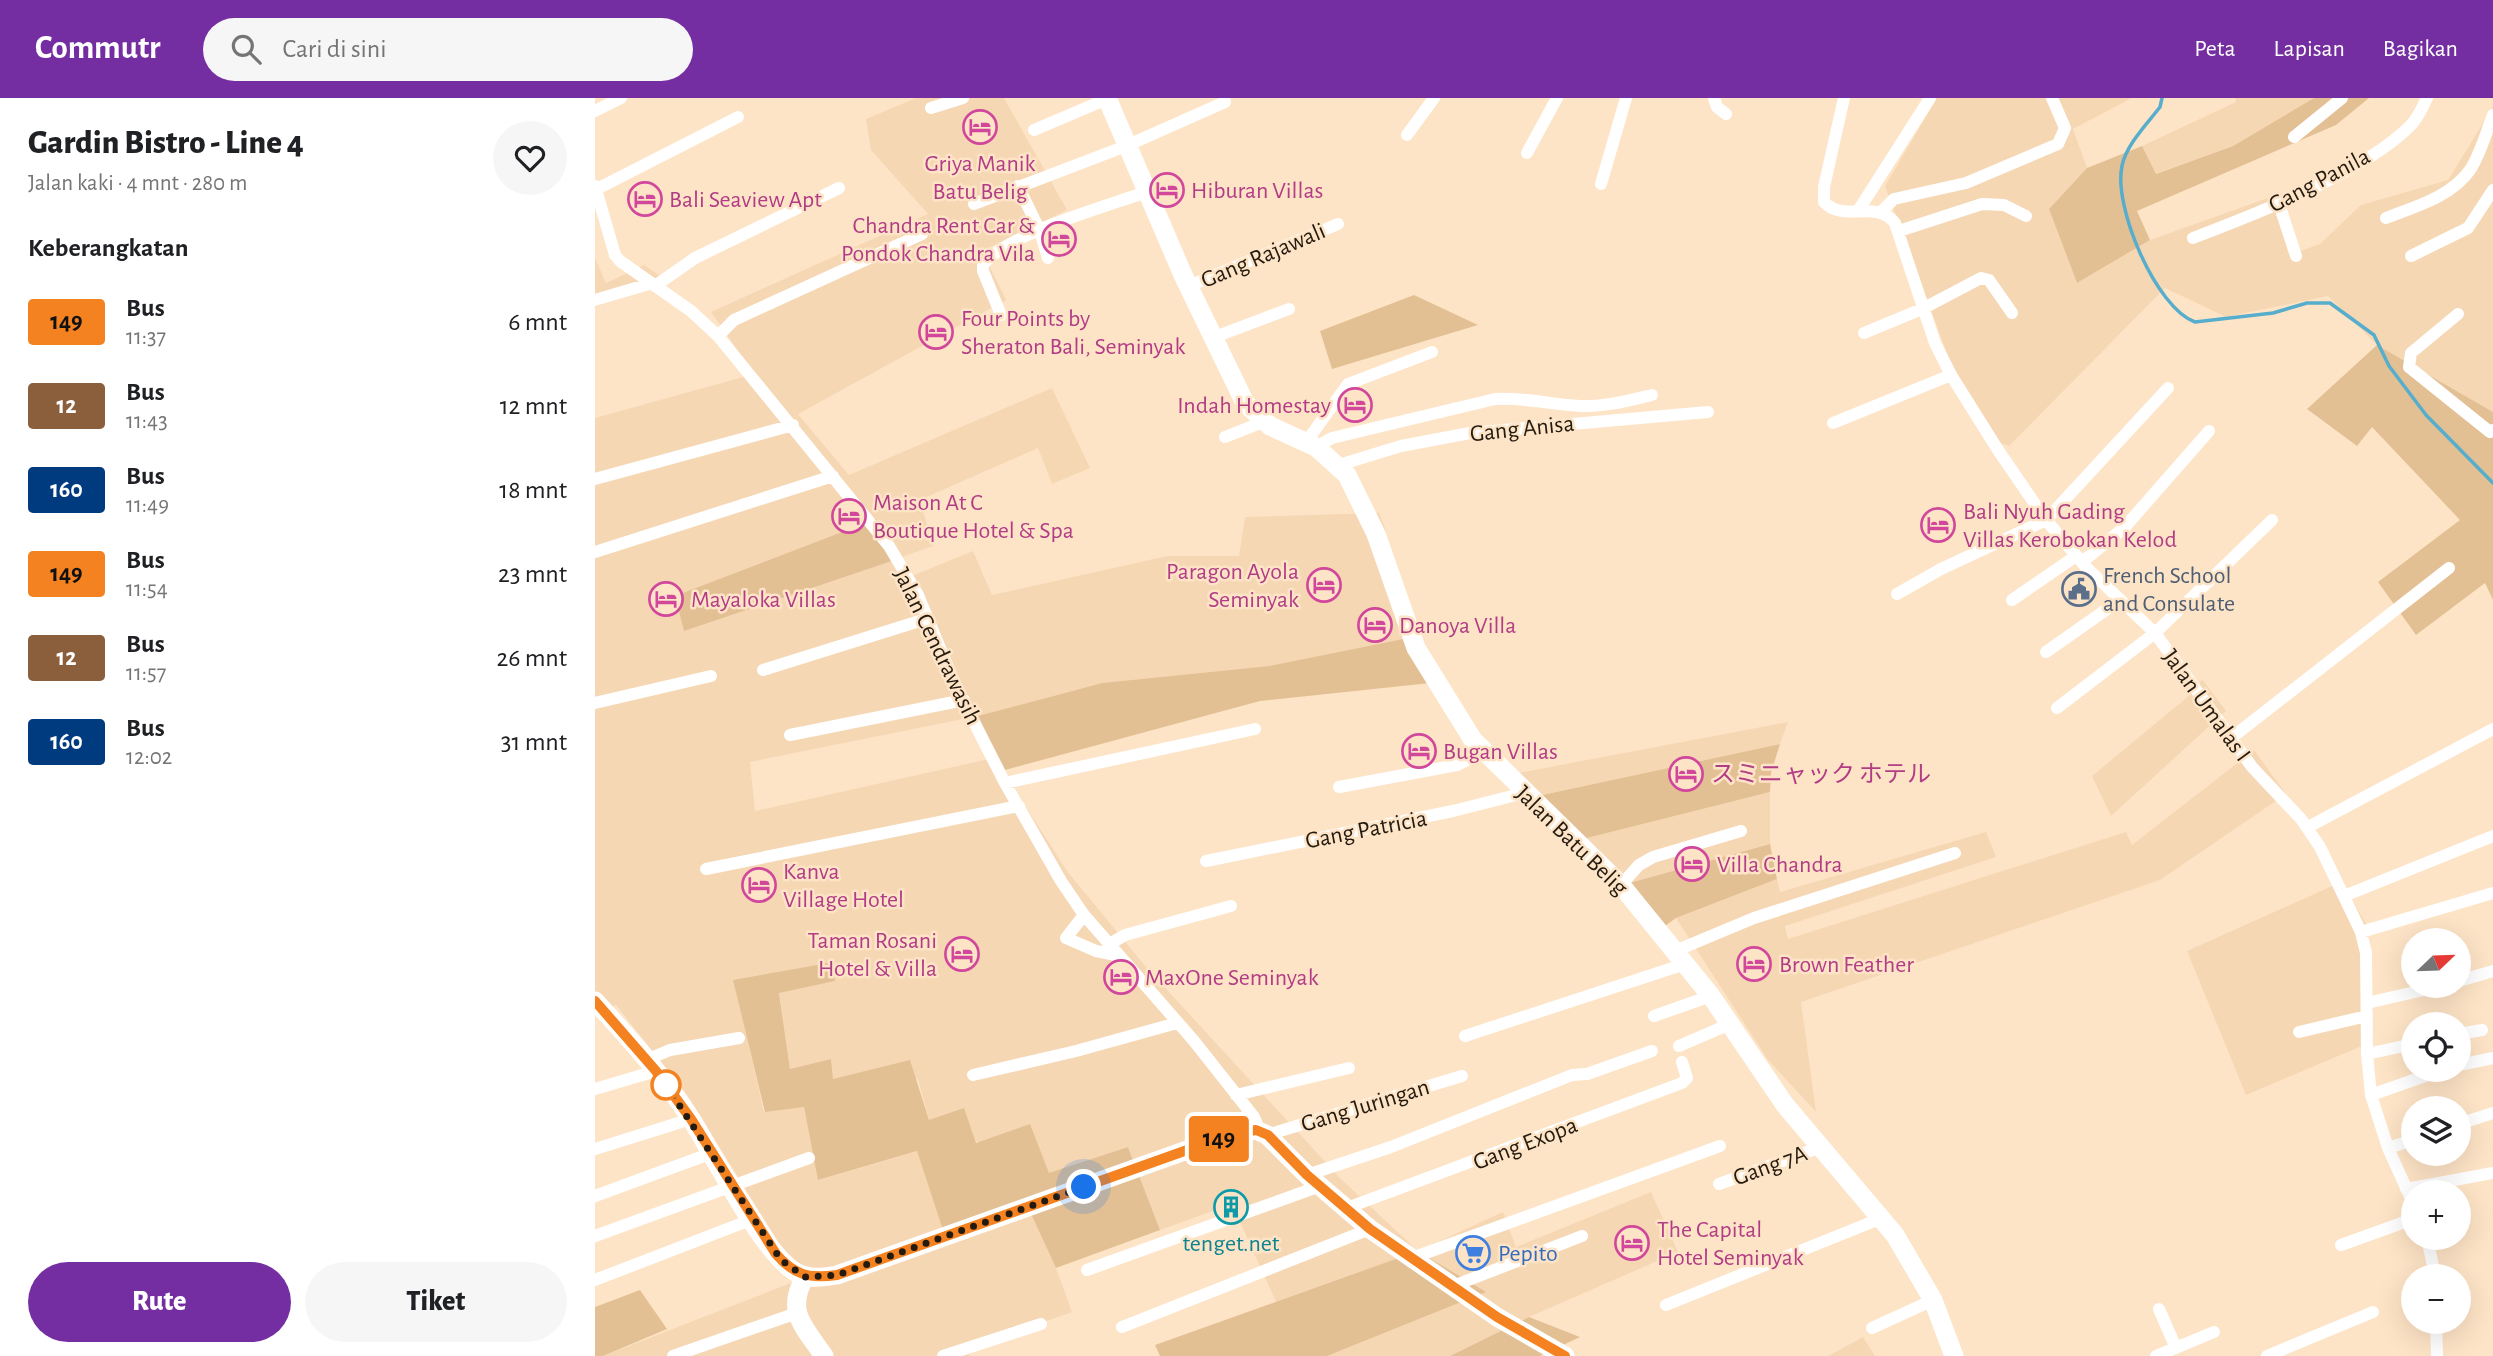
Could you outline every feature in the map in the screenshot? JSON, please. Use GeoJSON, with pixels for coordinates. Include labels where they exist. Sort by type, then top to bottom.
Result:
{"type":"FeatureCollection","features":[{"type":"Feature","properties":{"kind":"street"},"geometry":{"type":"LineString","coordinates":[[595,111],[621,98]]}},
{"type":"Feature","properties":{"kind":"street"},"geometry":{"type":"LineString","coordinates":[[931,108],[963,98]]}},
{"type":"Feature","properties":{"kind":"street"},"geometry":{"type":"LineString","coordinates":[[1034,130],[1107,98]]}},
{"type":"Feature","properties":{"kind":"street","name":"Jalan Batu Belig"},"geometry":{"type":"LineString","coordinates":[[1107,98],[1212,338],[1245,403],[1263,422],[1312,444],[1339,465],[1355,487],[1376,534],[1416,648],[1450,706],[1484,752],[1621,886],[1711,996],[1785,1105],[1882,1218],[1933,1300],[1954,1356]]}},
{"type":"Feature","properties":{"kind":"street"},"geometry":{"type":"LineString","coordinates":[[1407,135],[1434,98]]}},
{"type":"Feature","properties":{"kind":"street"},"geometry":{"type":"LineString","coordinates":[[1527,153],[1556,98]]}},
{"type":"Feature","properties":{"kind":"street"},"geometry":{"type":"LineString","coordinates":[[1601,184],[1626,98]]}},
{"type":"Feature","properties":{"kind":"street"},"geometry":{"type":"LineString","coordinates":[[1714,98],[1717,107],[1726,114]]}},
{"type":"Feature","properties":{"kind":"street"},"geometry":{"type":"LineString","coordinates":[[1844,98],[1824,187],[1824,202],[1838,211],[1881,212],[1895,199],[1966,183],[2058,144],[2065,128],[2052,98]]}},
{"type":"Feature","properties":{"kind":"street"},"geometry":{"type":"LineString","coordinates":[[1858,211],[1930,98]]}},
{"type":"Feature","properties":{"kind":"street"},"geometry":{"type":"LineString","coordinates":[[2294,136],[2342,98]]}},
{"type":"Feature","properties":{"kind":"street","name":"Gang Panila"},"geometry":{"type":"LineString","coordinates":[[2193,238],[2279,204],[2393,139],[2411,125],[2427,98]]}},
{"type":"Feature","properties":{"kind":"street"},"geometry":{"type":"LineString","coordinates":[[974,204],[1126,146],[1225,102]]}},
{"type":"Feature","properties":{"kind":"street"},"geometry":{"type":"LineString","coordinates":[[2386,218],[2421,204],[2462,179],[2470,169],[2493,115]]}},
{"type":"Feature","properties":{"kind":"street"},"geometry":{"type":"LineString","coordinates":[[595,189],[738,117]]}},
{"type":"Feature","properties":{"kind":"street"},"geometry":{"type":"LineString","coordinates":[[1018,186],[1040,230],[1048,258]]}},
{"type":"Feature","properties":{"kind":"street"},"geometry":{"type":"LineString","coordinates":[[595,300],[652,285],[695,258],[839,188]]}},
{"type":"Feature","properties":{"kind":"street","name":"Jalan Cendrawasih"},"geometry":{"type":"LineString","coordinates":[[595,189],[615,255],[652,285],[691,311],[718,336],[889,546],[918,595],[926,619],[1005,783],[1061,881],[1112,950],[1177,1023],[1264,1133]]}},
{"type":"Feature","properties":{"kind":"street"},"geometry":{"type":"LineString","coordinates":[[2411,256],[2469,228],[2493,190]]}},
{"type":"Feature","properties":{"kind":"street"},"geometry":{"type":"LineString","coordinates":[[1002,315],[983,265],[1005,247],[1040,230],[1146,192]]}},
{"type":"Feature","properties":{"kind":"street"},"geometry":{"type":"LineString","coordinates":[[1899,231],[1982,204],[2004,205],[2026,216]]}},
{"type":"Feature","properties":{"kind":"street"},"geometry":{"type":"LineString","coordinates":[[2279,204],[2296,256]]}},
{"type":"Feature","properties":{"kind":"street","name":"Jalan Umalas I"},"geometry":{"type":"LineString","coordinates":[[1881,212],[1891,217],[1899,231],[1922,309],[1951,375],[2046,520],[2079,559],[2155,633],[2252,768],[2308,827],[2361,932],[2366,953],[2367,1054],[2371,1095],[2388,1148],[2402,1180]]}},
{"type":"Feature","properties":{"kind":"street","name":"Gang Rajawali"},"geometry":{"type":"LineString","coordinates":[[1189,286],[1338,224]]}},
{"type":"Feature","properties":{"kind":"street"},"geometry":{"type":"LineString","coordinates":[[718,336],[734,320],[922,234]]}},
{"type":"Feature","properties":{"kind":"street"},"geometry":{"type":"LineString","coordinates":[[1864,333],[1922,309],[1970,282],[1985,278],[2012,313]]}},
{"type":"Feature","properties":{"kind":"street"},"geometry":{"type":"LineString","coordinates":[[1212,338],[1289,309]]}},
{"type":"Feature","properties":{"kind":"street"},"geometry":{"type":"LineString","coordinates":[[2458,314],[2411,353],[2409,367],[2490,432],[2493,430]]}},
{"type":"Feature","properties":{"kind":"street"},"geometry":{"type":"LineString","coordinates":[[1312,444],[1347,384],[1431,352]]}},
{"type":"Feature","properties":{"kind":"street"},"geometry":{"type":"LineString","coordinates":[[1833,423],[1951,375]]}},
{"type":"Feature","properties":{"kind":"street"},"geometry":{"type":"LineString","coordinates":[[1898,594],[1941,569],[2046,520],[2168,388]]}},
{"type":"Feature","properties":{"kind":"street"},"geometry":{"type":"LineString","coordinates":[[1312,444],[1495,399],[1517,398],[1543,403],[1596,406],[1652,395]]}},
{"type":"Feature","properties":{"kind":"street","name":"Gang Anisa"},"geometry":{"type":"LineString","coordinates":[[1339,465],[1401,446],[1470,433],[1708,412]]}},
{"type":"Feature","properties":{"kind":"street"},"geometry":{"type":"LineString","coordinates":[[1224,437],[1263,422]]}},
{"type":"Feature","properties":{"kind":"street"},"geometry":{"type":"LineString","coordinates":[[595,479],[793,425]]}},
{"type":"Feature","properties":{"kind":"street"},"geometry":{"type":"LineString","coordinates":[[2012,600],[2124,528],[2209,431]]}},
{"type":"Feature","properties":{"kind":"street"},"geometry":{"type":"LineString","coordinates":[[595,552],[832,476]]}},
{"type":"Feature","properties":{"kind":"street"},"geometry":{"type":"LineString","coordinates":[[2057,708],[2155,633],[2272,520]]}},
{"type":"Feature","properties":{"kind":"street"},"geometry":{"type":"LineString","coordinates":[[2230,739],[2449,568]]}},
{"type":"Feature","properties":{"kind":"street"},"geometry":{"type":"LineString","coordinates":[[2046,652],[2120,600]]}},
{"type":"Feature","properties":{"kind":"street"},"geometry":{"type":"LineString","coordinates":[[763,670],[926,619]]}},
{"type":"Feature","properties":{"kind":"street"},"geometry":{"type":"LineString","coordinates":[[595,703],[711,676]]}},
{"type":"Feature","properties":{"kind":"street"},"geometry":{"type":"LineString","coordinates":[[790,735],[964,700]]}},
{"type":"Feature","properties":{"kind":"street"},"geometry":{"type":"LineString","coordinates":[[1005,783],[1255,729]]}},
{"type":"Feature","properties":{"kind":"street"},"geometry":{"type":"LineString","coordinates":[[2308,827],[2493,729]]}},
{"type":"Feature","properties":{"kind":"street"},"geometry":{"type":"LineString","coordinates":[[1339,787],[1457,765],[1484,752]]}},
{"type":"Feature","properties":{"kind":"street","name":"Gang Patricia"},"geometry":{"type":"LineString","coordinates":[[1206,861],[1453,811],[1524,793]]}},
{"type":"Feature","properties":{"kind":"street"},"geometry":{"type":"LineString","coordinates":[[706,869],[1019,806]]}},
{"type":"Feature","properties":{"kind":"street"},"geometry":{"type":"LineString","coordinates":[[1621,886],[1639,865],[1653,858],[1741,831]]}},
{"type":"Feature","properties":{"kind":"street"},"geometry":{"type":"LineString","coordinates":[[2344,896],[2493,836]]}},
{"type":"Feature","properties":{"kind":"street"},"geometry":{"type":"LineString","coordinates":[[1465,1036],[1680,958],[1754,918],[1955,853]]}},
{"type":"Feature","properties":{"kind":"street"},"geometry":{"type":"LineString","coordinates":[[2361,932],[2493,893]]}},
{"type":"Feature","properties":{"kind":"street"},"geometry":{"type":"LineString","coordinates":[[1084,915],[1066,938],[1096,951],[1112,950],[1125,935],[1231,906]]}},
{"type":"Feature","properties":{"kind":"street"},"geometry":{"type":"LineString","coordinates":[[2471,977],[2493,971]]}},
{"type":"Feature","properties":{"kind":"street"},"geometry":{"type":"LineString","coordinates":[[1654,1016],[1711,996]]}},
{"type":"Feature","properties":{"kind":"street"},"geometry":{"type":"LineString","coordinates":[[2299,1032],[2403,998]]}},
{"type":"Feature","properties":{"kind":"street"},"geometry":{"type":"LineString","coordinates":[[595,1001],[651,1065],[691,1119],[781,1260],[805,1277],[837,1275],[1232,1134],[1264,1133],[1313,1181],[1370,1229],[1497,1317],[1565,1356]]}},
{"type":"Feature","properties":{"kind":"street"},"geometry":{"type":"LineString","coordinates":[[973,1075],[1076,1052],[1177,1023]]}},
{"type":"Feature","properties":{"kind":"street"},"geometry":{"type":"LineString","coordinates":[[1679,1046],[1730,1024]]}},
{"type":"Feature","properties":{"kind":"street"},"geometry":{"type":"LineString","coordinates":[[2471,1032],[2482,1030]]}},
{"type":"Feature","properties":{"kind":"street"},"geometry":{"type":"LineString","coordinates":[[595,1089],[651,1065],[670,1050],[739,1038]]}},
{"type":"Feature","properties":{"kind":"street"},"geometry":{"type":"LineString","coordinates":[[2367,1054],[2401,1047]]}},
{"type":"Feature","properties":{"kind":"street"},"geometry":{"type":"LineString","coordinates":[[1087,1270],[1172,1242],[1391,1147],[1572,1075],[1587,1074],[1653,1051]]}},
{"type":"Feature","properties":{"kind":"street"},"geometry":{"type":"LineString","coordinates":[[2471,1063],[2493,1058]]}},
{"type":"Feature","properties":{"kind":"street","name":"Gang Exopa"},"geometry":{"type":"LineString","coordinates":[[1344,1209],[1682,1083],[1686,1078],[1682,1062]]}},
{"type":"Feature","properties":{"kind":"street"},"geometry":{"type":"LineString","coordinates":[[1236,1095],[1349,1068]]}},
{"type":"Feature","properties":{"kind":"street","name":"Gang Juringan"},"geometry":{"type":"LineString","coordinates":[[1264,1133],[1462,1076]]}},
{"type":"Feature","properties":{"kind":"street"},"geometry":{"type":"LineString","coordinates":[[2371,1095],[2408,1082]]}},
{"type":"Feature","properties":{"kind":"street"},"geometry":{"type":"LineString","coordinates":[[2471,1120],[2493,1113]]}},
{"type":"Feature","properties":{"kind":"street"},"geometry":{"type":"LineString","coordinates":[[595,1149],[691,1119]]}},
{"type":"Feature","properties":{"kind":"street"},"geometry":{"type":"LineString","coordinates":[[2388,1148],[2401,1144]]}},
{"type":"Feature","properties":{"kind":"street"},"geometry":{"type":"LineString","coordinates":[[1412,1258],[1720,1146]]}},
{"type":"Feature","properties":{"kind":"street","name":"Gang 7A"},"geometry":{"type":"LineString","coordinates":[[1719,1184],[1821,1147]]}},
{"type":"Feature","properties":{"kind":"street"},"geometry":{"type":"LineString","coordinates":[[595,1196],[712,1153]]}},
{"type":"Feature","properties":{"kind":"street"},"geometry":{"type":"LineString","coordinates":[[595,1236],[809,1158]]}},
{"type":"Feature","properties":{"kind":"street"},"geometry":{"type":"LineString","coordinates":[[2455,1180],[2493,1173]]}},
{"type":"Feature","properties":{"kind":"street"},"geometry":{"type":"LineString","coordinates":[[1666,1305],[1882,1218]]}},
{"type":"Feature","properties":{"kind":"street"},"geometry":{"type":"LineString","coordinates":[[595,1280],[753,1219]]}},
{"type":"Feature","properties":{"kind":"street"},"geometry":{"type":"LineString","coordinates":[[2341,1245],[2401,1223]]}},
{"type":"Feature","properties":{"kind":"street"},"geometry":{"type":"LineString","coordinates":[[1122,1327],[1370,1229]]}},
{"type":"Feature","properties":{"kind":"street"},"geometry":{"type":"LineString","coordinates":[[1453,1286],[1582,1237]]}},
{"type":"Feature","properties":{"kind":"street"},"geometry":{"type":"LineString","coordinates":[[805,1277],[796,1292],[797,1313],[824,1356]]}},
{"type":"Feature","properties":{"kind":"street"},"geometry":{"type":"LineString","coordinates":[[1872,1328],[1933,1300]]}},
{"type":"Feature","properties":{"kind":"street"},"geometry":{"type":"LineString","coordinates":[[2159,1309],[2175,1348]]}},
{"type":"Feature","properties":{"kind":"street"},"geometry":{"type":"LineString","coordinates":[[2267,1356],[2373,1312]]}},
{"type":"Feature","properties":{"kind":"street"},"geometry":{"type":"LineString","coordinates":[[673,1356],[797,1313]]}},
{"type":"Feature","properties":{"kind":"street"},"geometry":{"type":"LineString","coordinates":[[943,1356],[1041,1324]]}},
{"type":"Feature","properties":{"kind":"street"},"geometry":{"type":"LineString","coordinates":[[2156,1356],[2214,1332]]}},
{"type":"Feature","properties":{"kind":"street"},"geometry":{"type":"LineString","coordinates":[[2436,1334],[2437,1356]]}},
{"type":"Feature","properties":{"kind":"shaded area"},"geometry":{"type":"Polygon","coordinates":[[[916,98],[1004,98],[1067,210],[982,251],[1006,300],[798,414],[849,475],[1052,388],[1090,468],[1052,484],[1038,448],[920,500],[933,546],[896,559],[907,578],[973,551],[992,595],[1167,556],[1239,556],[1245,517],[1379,513],[1385,528],[1394,583],[1413,637],[1269,666],[1102,683],[978,716],[750,762],[755,811],[998,757],[1067,871],[1146,967],[1341,1179],[1418,1251],[1276,1302],[1232,1204],[1160,1230],[1128,1147],[1049,1174],[929,1120],[918,1079],[832,1079],[831,1059],[790,1069],[779,992],[835,981],[834,962],[734,981],[764,1112],[804,1106],[819,1180],[918,1151],[1025,1201],[1056,1268],[1072,1312],[968,1349],[970,1356],[603,1356],[801,1279],[688,1096],[616,1005],[595,1012],[595,418],[754,374],[711,312],[928,214],[871,150],[866,119],[916,98]],[[895,560],[675,596],[684,630],[895,560]]]}},
{"type":"Feature","properties":{"kind":"shaded area"},"geometry":{"type":"Polygon","coordinates":[[[1937,98],[2132,98],[2073,129],[2087,168],[2049,209],[2077,283],[2150,240],[2282,193],[2295,253],[2320,244],[2361,205],[2448,180],[2493,107],[2493,412],[2377,345],[2328,296],[2226,317],[2165,288],[2009,446],[1997,442],[1952,367],[1885,186],[1937,98]]]}},
{"type":"Feature","properties":{"kind":"shaded area"},"geometry":{"type":"Polygon","coordinates":[[[2235,98],[2314,98],[2233,146],[2155,174],[2142,146],[2236,102],[2235,98]]]}},
{"type":"Feature","properties":{"kind":"shaded area"},"geometry":{"type":"Polygon","coordinates":[[[2314,98],[2369,98],[2336,125],[2137,211],[2150,240],[2077,283],[2049,209],[2087,168],[2142,146],[2156,174],[2233,146],[2314,98]]]}},
{"type":"Feature","properties":{"kind":"shaded area"},"geometry":{"type":"Polygon","coordinates":[[[595,258],[606,283],[644,265],[670,283],[595,307],[595,258]]]}},
{"type":"Feature","properties":{"kind":"shaded area"},"geometry":{"type":"Polygon","coordinates":[[[1414,295],[1478,325],[1332,369],[1320,331],[1414,295]]]}},
{"type":"Feature","properties":{"kind":"shaded area"},"geometry":{"type":"Polygon","coordinates":[[[2377,345],[2493,412],[2493,600],[2485,583],[2416,635],[2378,582],[2460,520],[2372,427],[2357,446],[2307,409],[2377,345]]]}},
{"type":"Feature","properties":{"kind":"shaded area"},"geometry":{"type":"Polygon","coordinates":[[[876,519],[895,560],[684,631],[675,596],[876,519]]]}},
{"type":"Feature","properties":{"kind":"shaded area"},"geometry":{"type":"Polygon","coordinates":[[[1413,637],[1440,682],[1260,701],[1005,770],[978,716],[1102,683],[1269,666],[1413,637]]]}},
{"type":"Feature","properties":{"kind":"shaded area"},"geometry":{"type":"Polygon","coordinates":[[[2202,679],[2226,711],[2111,816],[2092,776],[2196,690],[2202,679]]]}},
{"type":"Feature","properties":{"kind":"shaded area"},"geometry":{"type":"Polygon","coordinates":[[[1788,722],[1780,744],[1533,797],[1513,774],[1788,722]]]}},
{"type":"Feature","properties":{"kind":"shaded area"},"geometry":{"type":"Polygon","coordinates":[[[1780,744],[1771,773],[1770,792],[1583,839],[1533,797],[1780,744]]]}},
{"type":"Feature","properties":{"kind":"shaded area"},"geometry":{"type":"Polygon","coordinates":[[[2254,750],[2286,794],[2160,880],[1801,1002],[1816,1112],[1768,1060],[1676,918],[1777,879],[1780,892],[1986,832],[1996,857],[1785,926],[1788,939],[2126,832],[2132,845],[2254,750]]]}},
{"type":"Feature","properties":{"kind":"shaded area"},"geometry":{"type":"Polygon","coordinates":[[[1770,792],[1770,844],[1626,884],[1583,839],[1770,792]]]}},
{"type":"Feature","properties":{"kind":"shaded area"},"geometry":{"type":"Polygon","coordinates":[[[1770,844],[1777,879],[1676,918],[1665,926],[1626,884],[1770,844]]]}},
{"type":"Feature","properties":{"kind":"shaded area"},"geometry":{"type":"Polygon","coordinates":[[[2341,882],[2368,927],[2369,1043],[2246,1095],[2187,951],[2341,882]]]}},
{"type":"Feature","properties":{"kind":"shaded area"},"geometry":{"type":"Polygon","coordinates":[[[834,962],[835,981],[779,993],[790,1069],[831,1059],[833,1079],[910,1060],[929,1120],[964,1108],[976,1143],[1030,1124],[1049,1173],[1128,1147],[1160,1230],[1056,1268],[1025,1201],[943,1230],[917,1151],[818,1180],[804,1107],[765,1112],[733,980],[834,962]]]}},
{"type":"Feature","properties":{"kind":"shaded area"},"geometry":{"type":"Polygon","coordinates":[[[1651,1192],[1678,1252],[1529,1317],[1450,1356],[1327,1356],[1485,1292],[1418,1251],[1503,1212],[1516,1247],[1651,1192]]]}},
{"type":"Feature","properties":{"kind":"shaded area"},"geometry":{"type":"Polygon","coordinates":[[[1418,1251],[1486,1292],[1327,1356],[1160,1356],[1155,1345],[1418,1251]]]}},
{"type":"Feature","properties":{"kind":"shaded area"},"geometry":{"type":"Polygon","coordinates":[[[640,1290],[667,1329],[603,1356],[595,1356],[595,1307],[640,1290]]]}},
{"type":"Feature","properties":{"kind":"shaded area"},"geometry":{"type":"Polygon","coordinates":[[[1529,1317],[1580,1337],[1540,1356],[1450,1356],[1529,1317]]]}},
{"type":"Feature","properties":{"kind":"shaded area"},"geometry":{"type":"Polygon","coordinates":[[[1863,1337],[1875,1356],[1828,1356],[1863,1337]]]}},
{"type":"Feature","properties":{"kind":"waterway"},"geometry":{"type":"LineString","coordinates":[[2162,98],[2160,107],[2124,158],[2121,184],[2131,230],[2152,277],[2166,297],[2180,313],[2195,322],[2273,313],[2307,303],[2330,303],[2374,335],[2389,366],[2426,415],[2493,483]]}},
{"type":"Feature","properties":{"kind":"bus line","name":"149"},"geometry":{"type":"LineString","coordinates":[[595,1001],[656,1071],[691,1119],[768,1244],[789,1268],[805,1277],[837,1275],[1232,1134],[1256,1130],[1268,1135],[1307,1175],[1370,1229],[1497,1317],[1565,1356]]}},
{"type":"Feature","properties":{"kind":"place","name":"Griya Manik Batu Belig"},"geometry":{"type":"Point","coordinates":[980,127]}},
{"type":"Feature","properties":{"kind":"place","name":"Hiburan Villas"},"geometry":{"type":"Point","coordinates":[1167,190]}},
{"type":"Feature","properties":{"kind":"place","name":"Bali Seaview Apt"},"geometry":{"type":"Point","coordinates":[645,199]}},
{"type":"Feature","properties":{"kind":"place","name":"Chandra Rent Car & Pondok Chandra Vila"},"geometry":{"type":"Point","coordinates":[1059,239]}},
{"type":"Feature","properties":{"kind":"place","name":"Four Points by Sheraton Bali, Seminyak"},"geometry":{"type":"Point","coordinates":[936,332]}},
{"type":"Feature","properties":{"kind":"place","name":"Indah Homestay"},"geometry":{"type":"Point","coordinates":[1355,405]}},
{"type":"Feature","properties":{"kind":"place","name":"Maison At C Boutique Hotel & Spa"},"geometry":{"type":"Point","coordinates":[849,516]}},
{"type":"Feature","properties":{"kind":"place","name":"Bali Nyuh Gading Villas Kerobokan Kelod"},"geometry":{"type":"Point","coordinates":[1938,525]}},
{"type":"Feature","properties":{"kind":"place","name":"Paragon Ayola Seminyak"},"geometry":{"type":"Point","coordinates":[1324,585]}},
{"type":"Feature","properties":{"kind":"place","name":"French School and Consulate"},"geometry":{"type":"Point","coordinates":[2079,589]}},
{"type":"Feature","properties":{"kind":"place","name":"Mayaloka Villas"},"geometry":{"type":"Point","coordinates":[666,599]}},
{"type":"Feature","properties":{"kind":"place","name":"Danoya Villa"},"geometry":{"type":"Point","coordinates":[1375,625]}},
{"type":"Feature","properties":{"kind":"place","name":"Bugan Villas"},"geometry":{"type":"Point","coordinates":[1419,751]}},
{"type":"Feature","properties":{"kind":"place","name":"スミニャック ホテル"},"geometry":{"type":"Point","coordinates":[1686,774]}},
{"type":"Feature","properties":{"kind":"place","name":"Villa Chandra"},"geometry":{"type":"Point","coordinates":[1692,864]}},
{"type":"Feature","properties":{"kind":"place","name":"Kanva Village Hotel"},"geometry":{"type":"Point","coordinates":[759,885]}},
{"type":"Feature","properties":{"kind":"place","name":"Taman Rosani Hotel & Villa"},"geometry":{"type":"Point","coordinates":[962,954]}},
{"type":"Feature","properties":{"kind":"place","name":"Brown Feather"},"geometry":{"type":"Point","coordinates":[1754,964]}},
{"type":"Feature","properties":{"kind":"place","name":"MaxOne Seminyak"},"geometry":{"type":"Point","coordinates":[1121,977]}},
{"type":"Feature","properties":{"kind":"place","name":"tenget.net"},"geometry":{"type":"Point","coordinates":[1231,1207]}},
{"type":"Feature","properties":{"kind":"place","name":"The Capital Hotel Seminyak"},"geometry":{"type":"Point","coordinates":[1632,1243]}},
{"type":"Feature","properties":{"kind":"place","name":"Pepito"},"geometry":{"type":"Point","coordinates":[1473,1253]}},
{"type":"Feature","properties":{"kind":"route"},"geometry":{"type":"LineString","coordinates":[[666,1085],[691,1119],[768,1244],[789,1268],[805,1277],[837,1275],[1084,1187]]}}]}
